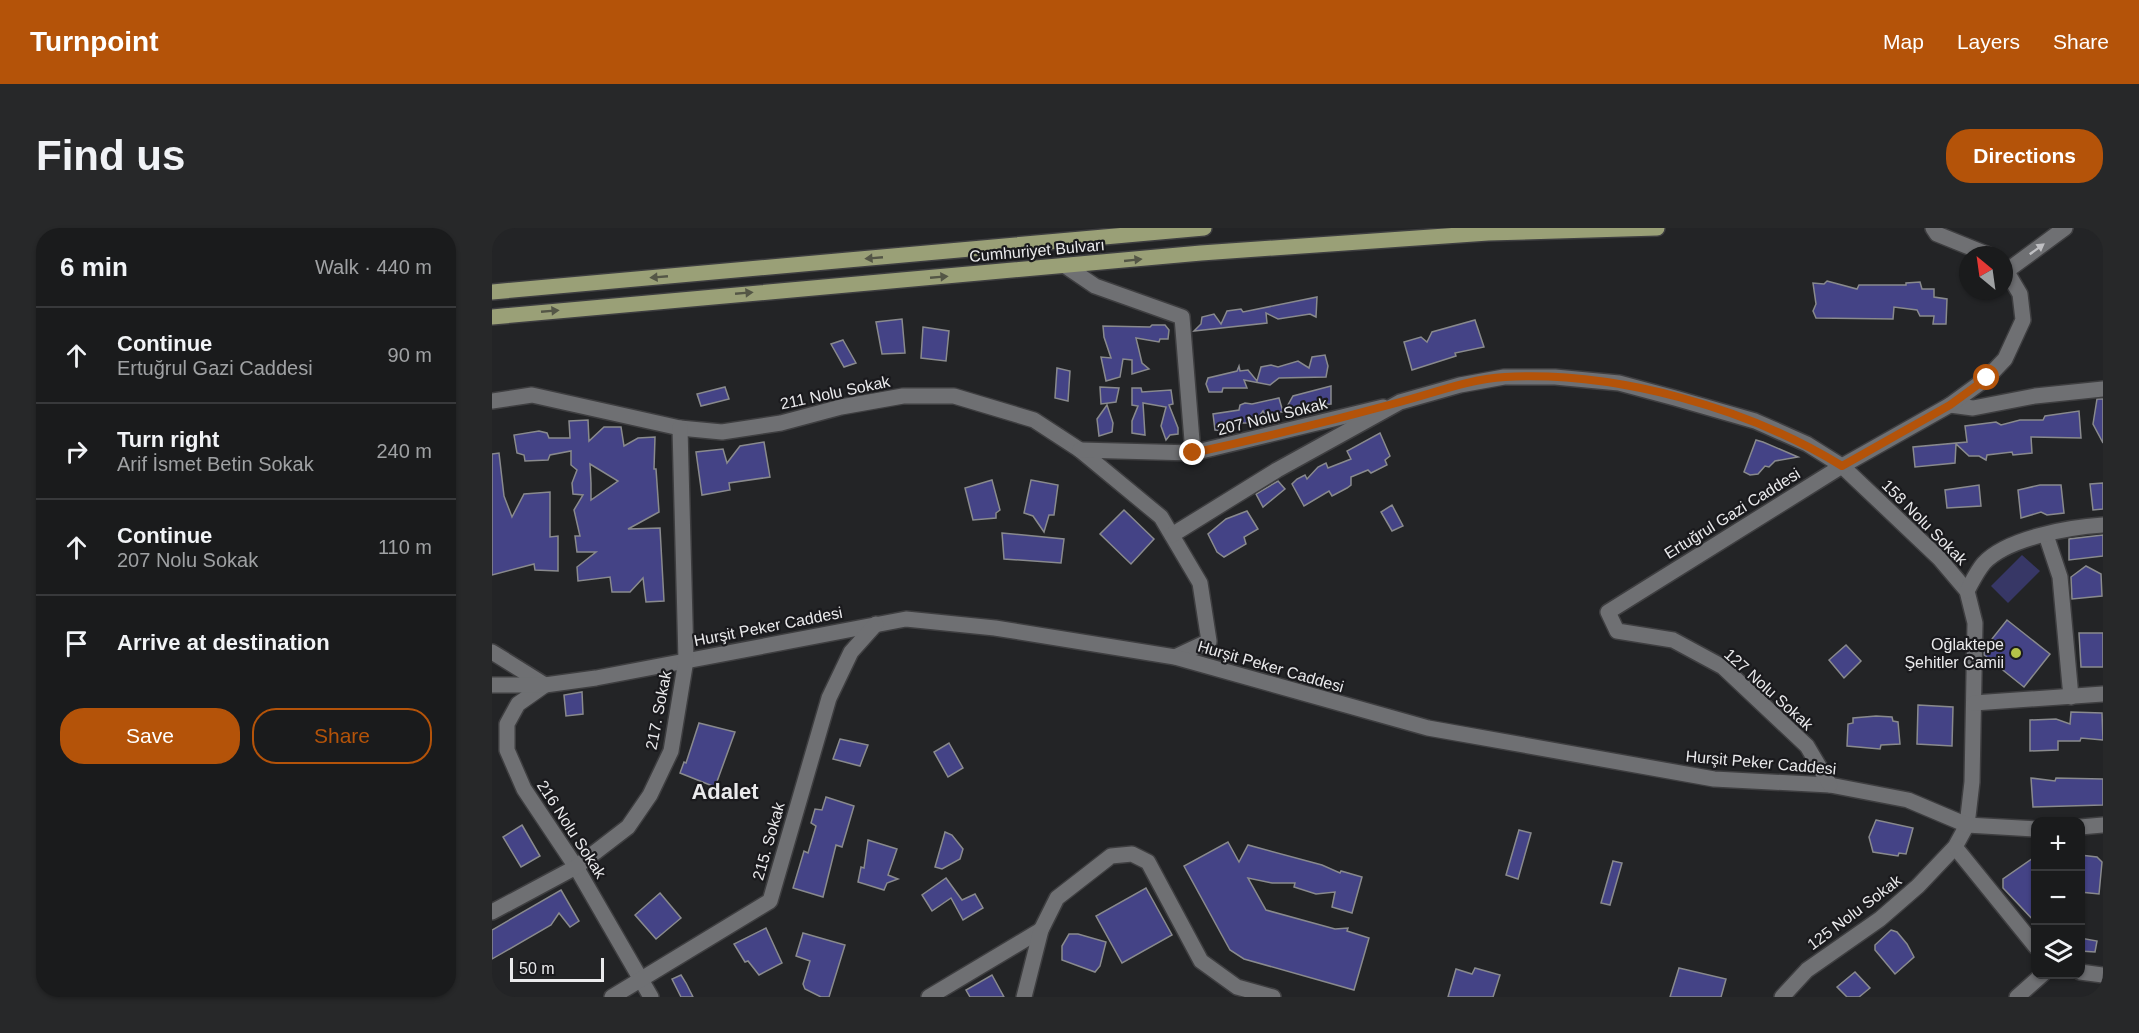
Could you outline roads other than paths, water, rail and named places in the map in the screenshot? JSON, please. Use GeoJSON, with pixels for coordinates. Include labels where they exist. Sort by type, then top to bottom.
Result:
{"type":"FeatureCollection","features":[{"type":"Feature","properties":{"kind":"main road","name":"Cumhuriyet Bulvarı"},"geometry":{"type":"LineString","coordinates":[[492,292],[1204,228]]}},
{"type":"Feature","properties":{"kind":"main road","name":"Cumhuriyet Bulvarı"},"geometry":{"type":"LineString","coordinates":[[492,317],[1067,267],[1201,253],[1476,234],[1657,228]]}},
{"type":"Feature","properties":{"kind":"street"},"geometry":{"type":"LineString","coordinates":[[1933,228],[1937,234],[1967,246]]}},
{"type":"Feature","properties":{"kind":"street","name":"Ertuğrul Gazi Caddesi"},"geometry":{"type":"LineString","coordinates":[[2013,263],[2065,228]]}},
{"type":"Feature","properties":{"kind":"street"},"geometry":{"type":"LineString","coordinates":[[1067,267],[1095,286],[1182,317],[1193,453]]}},
{"type":"Feature","properties":{"kind":"street","name":"Ertuğrul Gazi Caddesi"},"geometry":{"type":"LineString","coordinates":[[1608,612],[1842,466],[1950,405],[1987,378],[2005,359],[2023,320],[2020,294],[2013,281]]}},
{"type":"Feature","properties":{"kind":"street","name":"158 Nolu Sokak"},"geometry":{"type":"LineString","coordinates":[[1400,402],[1460,385],[1504,377],[1555,377],[1619,383],[1755,421],[1807,444],[1842,466],[1940,558],[1967,591],[1975,623],[1972,782],[1967,825]]}},
{"type":"Feature","properties":{"kind":"street"},"geometry":{"type":"LineString","coordinates":[[1950,405],[1973,408],[2035,396],[2103,389]]}},
{"type":"Feature","properties":{"kind":"street","name":"211 Nolu Sokak"},"geometry":{"type":"LineString","coordinates":[[492,401],[532,395],[680,428],[722,432],[780,423],[841,407],[903,396],[954,396],[1034,420],[1080,450],[1161,517],[1172,535],[1200,583],[1209,641],[1175,657]]}},
{"type":"Feature","properties":{"kind":"street"},"geometry":{"type":"LineString","coordinates":[[1172,535],[1278,470],[1400,402]]}},
{"type":"Feature","properties":{"kind":"street","name":"207 Nolu Sokak"},"geometry":{"type":"LineString","coordinates":[[1080,450],[1193,453],[1400,402]]}},
{"type":"Feature","properties":{"kind":"street","name":"217. Sokak"},"geometry":{"type":"LineString","coordinates":[[492,912],[576,867],[628,827],[650,795],[671,751],[686,660],[680,428]]}},
{"type":"Feature","properties":{"kind":"street"},"geometry":{"type":"LineString","coordinates":[[1967,591],[1984,564],[2000,550],[2079,526],[2103,525]]}},
{"type":"Feature","properties":{"kind":"street"},"geometry":{"type":"LineString","coordinates":[[2046,535],[2060,577],[2071,697]]}},
{"type":"Feature","properties":{"kind":"street","name":"127 Nolu Sokak"},"geometry":{"type":"LineString","coordinates":[[1608,612],[1617,631],[1673,640],[1723,667],[1807,746],[1830,785]]}},
{"type":"Feature","properties":{"kind":"street","name":"Hurşit Peker Caddesi"},"geometry":{"type":"LineString","coordinates":[[492,685],[545,685],[596,678],[906,619],[995,628],[1175,657],[1428,728],[1714,779],[1830,785],[1908,800],[1967,825],[2031,829]]}},
{"type":"Feature","properties":{"kind":"street","name":"215. Sokak"},"geometry":{"type":"LineString","coordinates":[[612,997],[642,981],[770,901],[829,698],[851,652],[876,624]]}},
{"type":"Feature","properties":{"kind":"street"},"geometry":{"type":"LineString","coordinates":[[492,652],[545,685]]}},
{"type":"Feature","properties":{"kind":"street","name":"216 Nolu Sokak"},"geometry":{"type":"LineString","coordinates":[[545,685],[518,704],[507,724],[507,750],[524,789],[576,867],[651,997]]}},
{"type":"Feature","properties":{"kind":"street"},"geometry":{"type":"LineString","coordinates":[[1974,703],[2103,694]]}},
{"type":"Feature","properties":{"kind":"street","name":"125 Nolu Sokak"},"geometry":{"type":"LineString","coordinates":[[1782,997],[1807,970],[1880,919],[1918,886],[1955,847],[1967,825]]}},
{"type":"Feature","properties":{"kind":"street"},"geometry":{"type":"LineString","coordinates":[[2085,827],[2103,825]]}},
{"type":"Feature","properties":{"kind":"street"},"geometry":{"type":"LineString","coordinates":[[1955,847],[2031,941]]}},
{"type":"Feature","properties":{"kind":"street"},"geometry":{"type":"LineString","coordinates":[[1024,997],[1041,930],[1058,898],[1111,856],[1132,854],[1148,862],[1201,961],[1237,987],[1273,997]]}},
{"type":"Feature","properties":{"kind":"street"},"geometry":{"type":"LineString","coordinates":[[929,997],[1041,930]]}},
{"type":"Feature","properties":{"kind":"street"},"geometry":{"type":"LineString","coordinates":[[2085,973],[2103,975]]}},
{"type":"Feature","properties":{"kind":"street"},"geometry":{"type":"LineString","coordinates":[[2017,997],[2038,979]]}},
{"type":"Feature","properties":{"kind":"place","name":"Oğlaktepe Şehitler Camii"},"geometry":{"type":"Point","coordinates":[2016,653]}},
{"type":"Feature","properties":{"kind":"district","name":"Adalet"},"geometry":{"type":"Point","coordinates":[725,791]}}]}
